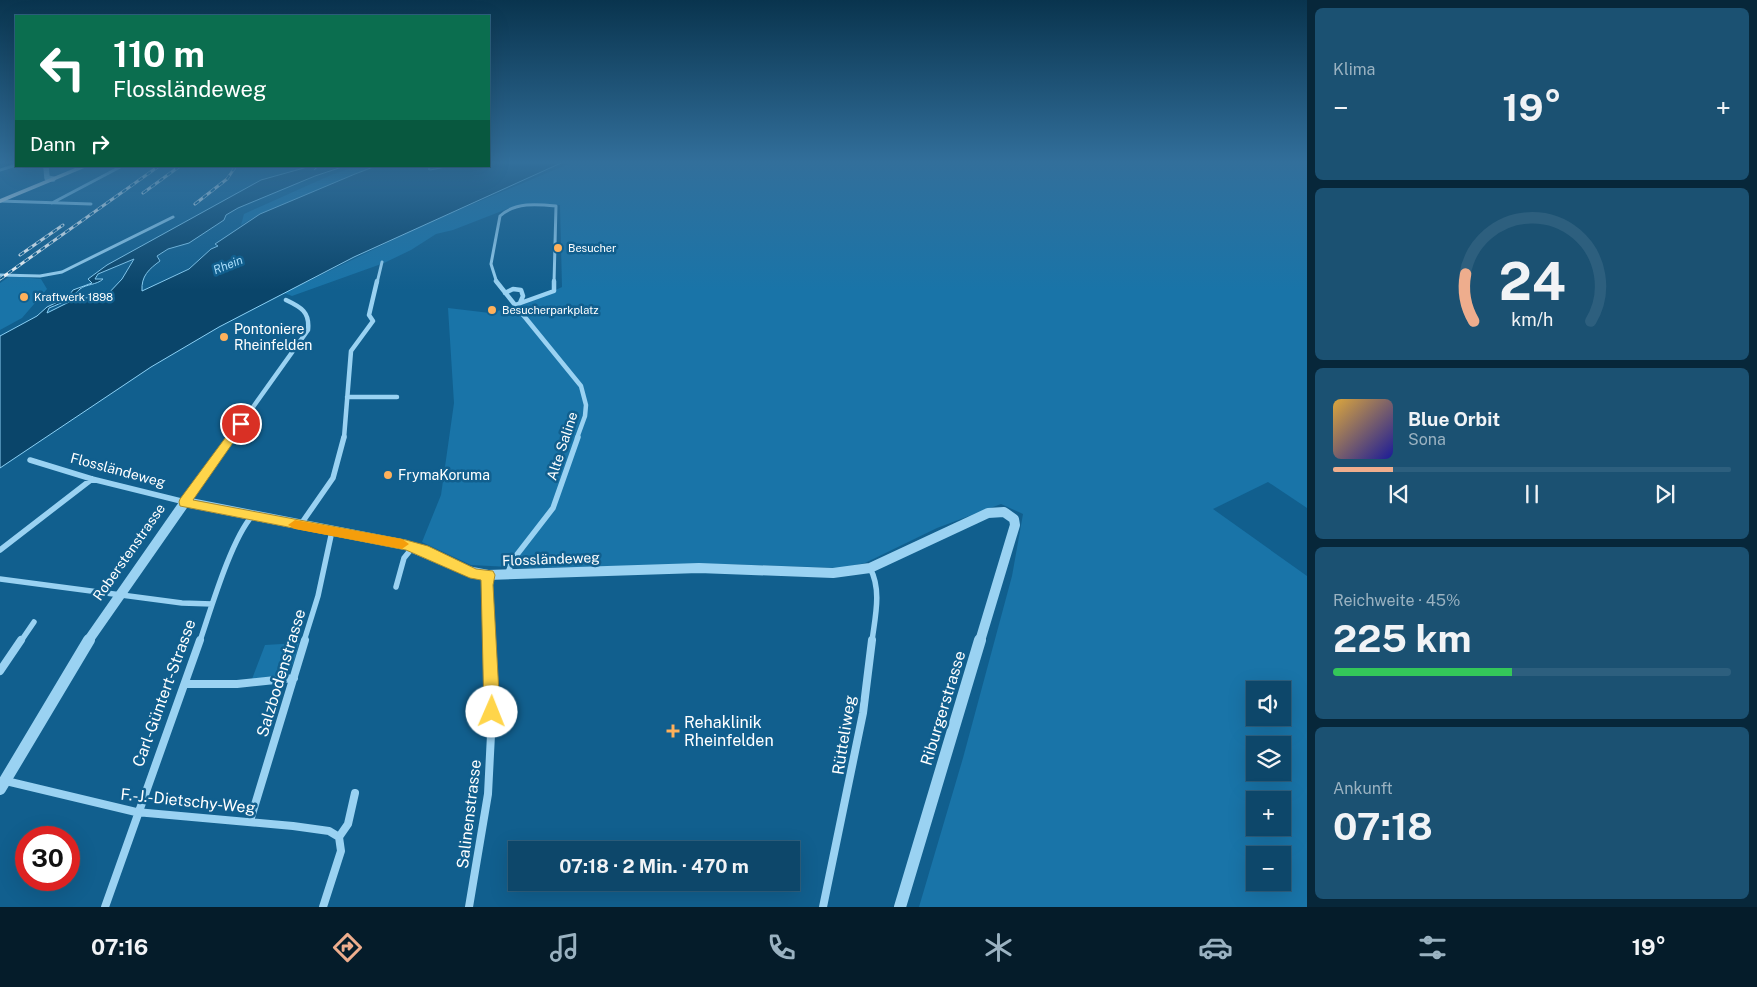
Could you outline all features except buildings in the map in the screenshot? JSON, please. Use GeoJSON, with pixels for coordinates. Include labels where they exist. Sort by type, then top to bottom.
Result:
{"type":"FeatureCollection","features":[{"type":"Feature","properties":{"kind":"street","name":"Alte Saline"},"geometry":{"type":"LineString","coordinates":[[508,574],[512,561],[553,508],[585,416],[586,405],[581,386],[518,304],[505,293],[494,279],[490,270],[501,214],[518,206],[556,206],[554,291],[518,304]]}},
{"type":"Feature","properties":{"kind":"street"},"geometry":{"type":"LineString","coordinates":[[0,275],[40,276],[62,272],[173,217]]}},
{"type":"Feature","properties":{"kind":"street"},"geometry":{"type":"LineString","coordinates":[[300,526],[333,478],[344,440],[351,351],[355,342],[373,321],[369,315],[382,262]]}},
{"type":"Feature","properties":{"kind":"street","name":"Alte Saline"},"geometry":{"type":"LineString","coordinates":[[505,293],[513,289],[521,290],[523,296],[518,304]]}},
{"type":"Feature","properties":{"kind":"street","name":"Roberstenstrasse"},"geometry":{"type":"LineString","coordinates":[[2,783],[119,594],[308,330],[310,320],[306,311],[286,300]]}},
{"type":"Feature","properties":{"kind":"street"},"geometry":{"type":"LineString","coordinates":[[347,397],[397,397]]}},
{"type":"Feature","properties":{"kind":"street","name":"Flossländeweg"},"geometry":{"type":"LineString","coordinates":[[30,460],[92,479],[185,502],[413,547],[469,572],[488,575],[698,568],[833,573],[870,568],[988,513],[1004,512],[1014,519]]}},
{"type":"Feature","properties":{"kind":"street"},"geometry":{"type":"LineString","coordinates":[[0,550],[92,479]]}},
{"type":"Feature","properties":{"kind":"street","name":"Carl-Güntert-Strasse"},"geometry":{"type":"LineString","coordinates":[[105,907],[136,812],[185,684],[212,604],[246,523],[252,516]]}},
{"type":"Feature","properties":{"kind":"street","name":"Riburgerstrasse"},"geometry":{"type":"LineString","coordinates":[[900,907],[1012,534],[1014,519]]}},
{"type":"Feature","properties":{"kind":"street","name":"Salzbodenstrasse"},"geometry":{"type":"LineString","coordinates":[[250,821],[318,596],[332,531]]}},
{"type":"Feature","properties":{"kind":"street"},"geometry":{"type":"LineString","coordinates":[[396,586],[404,558],[413,547]]}},
{"type":"Feature","properties":{"kind":"street","name":"Rütteliweg"},"geometry":{"type":"LineString","coordinates":[[823,907],[857,752],[863,713],[877,599],[876,577],[870,568]]}},
{"type":"Feature","properties":{"kind":"street","name":"Salinenstrasse"},"geometry":{"type":"LineString","coordinates":[[470,907],[488,794],[493,695],[486,594],[488,575]]}},
{"type":"Feature","properties":{"kind":"street"},"geometry":{"type":"LineString","coordinates":[[0,579],[182,603],[212,604]]}},
{"type":"Feature","properties":{"kind":"street"},"geometry":{"type":"LineString","coordinates":[[0,671],[34,622]]}},
{"type":"Feature","properties":{"kind":"street"},"geometry":{"type":"LineString","coordinates":[[185,684],[237,684],[294,678]]}},
{"type":"Feature","properties":{"kind":"street","name":"F.-J.-Dietschy-Weg"},"geometry":{"type":"LineString","coordinates":[[2,783],[136,812],[250,821],[329,831],[339,837]]}},
{"type":"Feature","properties":{"kind":"street"},"geometry":{"type":"LineString","coordinates":[[323,907],[341,851],[339,837],[348,824],[355,793]]}},
{"type":"Feature","properties":{"kind":"shaded area"},"geometry":{"type":"Polygon","coordinates":[[[263,205],[281,205],[241,225],[244,214],[263,205]]]}},
{"type":"Feature","properties":{"kind":"shaded area"},"geometry":{"type":"Polygon","coordinates":[[[470,205],[518,205],[453,230],[436,234],[411,250],[384,263],[292,296],[284,293],[430,222],[470,205]]]}},
{"type":"Feature","properties":{"kind":"shaded area"},"geometry":{"type":"Polygon","coordinates":[[[560,205],[1307,205],[1307,508],[1268,482],[1213,509],[1307,576],[1307,907],[919,907],[963,758],[1012,576],[1023,514],[1001,504],[937,528],[865,563],[842,568],[722,564],[531,568],[471,565],[422,542],[441,495],[454,403],[448,308],[490,313],[525,304],[562,287],[560,205]]]}},
{"type":"Feature","properties":{"kind":"shaded area"},"geometry":{"type":"Polygon","coordinates":[[[10,276],[41,279],[47,289],[22,318],[0,330],[0,283],[10,276]]]}},
{"type":"Feature","properties":{"kind":"shaded area"},"geometry":{"type":"Polygon","coordinates":[[[299,643],[290,670],[280,676],[252,679],[265,645],[299,643]]]}},
{"type":"Feature","properties":{"kind":"water","name":"Rhein"},"geometry":{"type":"Polygon","coordinates":[[[215,205],[244,205],[226,215],[224,220],[189,243],[168,249],[157,256],[160,261],[146,273],[142,291],[189,269],[211,249],[218,246],[215,244],[260,214],[281,205],[468,205],[354,257],[219,327],[151,367],[0,468],[0,336],[37,316],[47,307],[68,297],[73,290],[92,283],[88,279],[107,265],[215,205]],[[134,259],[98,274],[95,279],[103,279],[82,287],[73,296],[49,308],[47,313],[75,299],[106,296],[122,279],[134,259]]]}},
{"type":"Feature","properties":{"kind":"railway"},"geometry":{"type":"LineString","coordinates":[[0,279],[104,205]]}},
{"type":"Feature","properties":{"kind":"railway"},"geometry":{"type":"LineString","coordinates":[[20,255],[63,225]]}},
{"type":"Feature","properties":{"kind":"slow traffic"},"geometry":{"type":"LineString","coordinates":[[295,525],[402,544]]}},
{"type":"Feature","properties":{"kind":"place","name":"Besucher"},"geometry":{"type":"Point","coordinates":[558,248]}},
{"type":"Feature","properties":{"kind":"place","name":"Kraftwerk 1898"},"geometry":{"type":"Point","coordinates":[24,297]}},
{"type":"Feature","properties":{"kind":"place","name":"Besucherparkplatz"},"geometry":{"type":"Point","coordinates":[492,310]}},
{"type":"Feature","properties":{"kind":"place","name":"Pontoniere Rheinfelden"},"geometry":{"type":"Point","coordinates":[224,337]}},
{"type":"Feature","properties":{"kind":"place","name":"FrymaKoruma"},"geometry":{"type":"Point","coordinates":[388,475]}},
{"type":"Feature","properties":{"kind":"place","name":"Rehaklinik Rheinfelden"},"geometry":{"type":"Point","coordinates":[673,731]}},
{"type":"Feature","properties":{"kind":"route"},"geometry":{"type":"LineString","coordinates":[[241,424],[185,502],[300,526],[406,545],[423,550],[474,574],[488,575],[486,585],[493,695],[492,712]]}}]}
